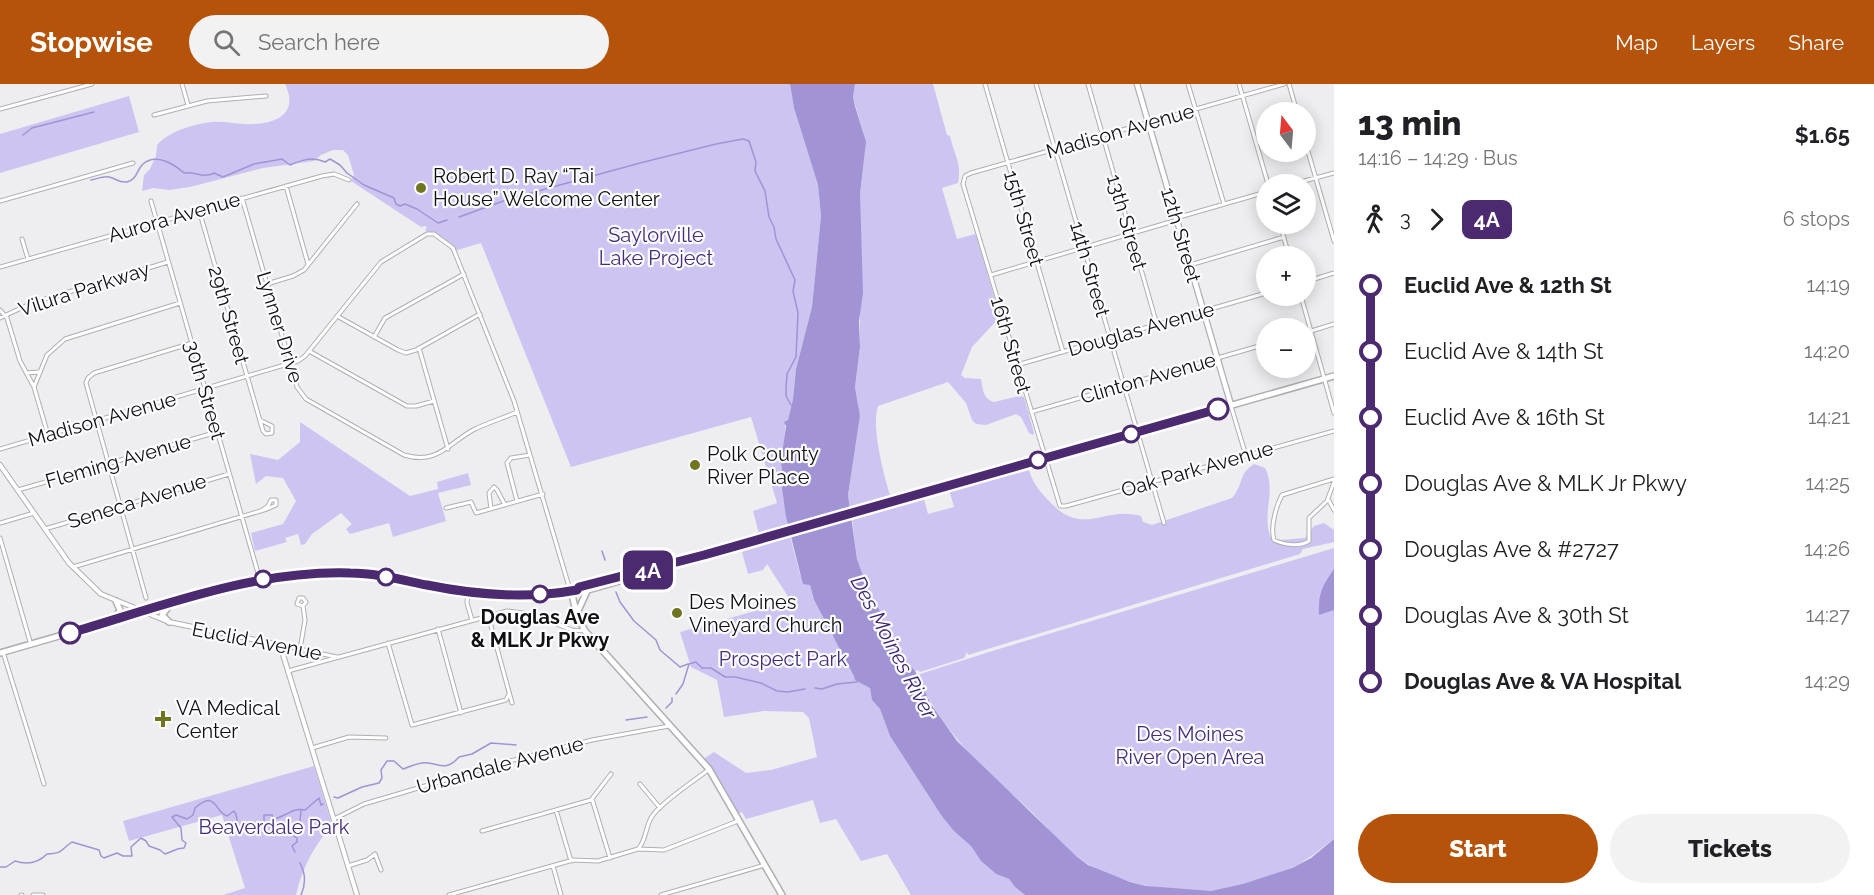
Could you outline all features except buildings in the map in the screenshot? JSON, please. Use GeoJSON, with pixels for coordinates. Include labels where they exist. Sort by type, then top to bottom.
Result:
{"type":"FeatureCollection","features":[{"type":"Feature","properties":{"kind":"main road","name":"12th Street"},"geometry":{"type":"LineString","coordinates":[[1137,84],[1231,405]]}},
{"type":"Feature","properties":{"kind":"main road"},"geometry":{"type":"LineString","coordinates":[[574,591],[579,587],[638,573],[1334,376]]}},
{"type":"Feature","properties":{"kind":"main road"},"geometry":{"type":"LineString","coordinates":[[2,653],[260,580],[301,574],[352,573],[468,592],[529,595],[587,591],[637,576],[638,573]]}},
{"type":"Feature","properties":{"kind":"main road"},"geometry":{"type":"LineString","coordinates":[[574,591],[577,615],[585,631],[710,769],[782,895]]}},
{"type":"Feature","properties":{"kind":"main road"},"geometry":{"type":"LineString","coordinates":[[577,615],[587,591]]}},
{"type":"Feature","properties":{"kind":"main road"},"geometry":{"type":"LineString","coordinates":[[114,620],[120,610],[116,602]]}},
{"type":"Feature","properties":{"kind":"main road"},"geometry":{"type":"LineString","coordinates":[[169,622],[162,615],[171,604]]}},
{"type":"Feature","properties":{"kind":"street"},"geometry":{"type":"LineString","coordinates":[[0,109],[92,84]]}},
{"type":"Feature","properties":{"kind":"street"},"geometry":{"type":"LineString","coordinates":[[182,84],[188,105]]}},
{"type":"Feature","properties":{"kind":"street","name":"15th Street"},"geometry":{"type":"LineString","coordinates":[[985,84],[1063,352]]}},
{"type":"Feature","properties":{"kind":"street","name":"14th Street"},"geometry":{"type":"LineString","coordinates":[[1036,84],[1164,523]]}},
{"type":"Feature","properties":{"kind":"street","name":"13th Street"},"geometry":{"type":"LineString","coordinates":[[1088,84],[1157,325]]}},
{"type":"Feature","properties":{"kind":"street"},"geometry":{"type":"LineString","coordinates":[[1188,84],[1224,204]]}},
{"type":"Feature","properties":{"kind":"street"},"geometry":{"type":"LineString","coordinates":[[1239,84],[1265,174]]}},
{"type":"Feature","properties":{"kind":"street"},"geometry":{"type":"LineString","coordinates":[[1286,84],[1293,102]]}},
{"type":"Feature","properties":{"kind":"street","name":"Madison Avenue"},"geometry":{"type":"LineString","coordinates":[[963,184],[963,179],[968,174],[1286,84]]}},
{"type":"Feature","properties":{"kind":"street"},"geometry":{"type":"LineString","coordinates":[[154,115],[188,105],[221,99],[237,100],[266,96]]}},
{"type":"Feature","properties":{"kind":"street"},"geometry":{"type":"LineString","coordinates":[[0,201],[133,163]]}},
{"type":"Feature","properties":{"kind":"street"},"geometry":{"type":"LineString","coordinates":[[1334,172],[1316,178],[1334,241]]}},
{"type":"Feature","properties":{"kind":"street","name":"Aurora Avenue"},"geometry":{"type":"LineString","coordinates":[[0,267],[328,174],[349,180]]}},
{"type":"Feature","properties":{"kind":"street","name":"16th Street"},"geometry":{"type":"LineString","coordinates":[[963,184],[1060,506]]}},
{"type":"Feature","properties":{"kind":"street"},"geometry":{"type":"LineString","coordinates":[[286,186],[308,264]]}},
{"type":"Feature","properties":{"kind":"street"},"geometry":{"type":"LineString","coordinates":[[991,275],[1256,195]]}},
{"type":"Feature","properties":{"kind":"street","name":"Lynner Drive"},"geometry":{"type":"LineString","coordinates":[[242,198],[297,387],[306,399],[387,445],[416,458],[432,456],[448,449],[470,432],[517,412]]}},
{"type":"Feature","properties":{"kind":"street","name":"30th Street"},"geometry":{"type":"LineString","coordinates":[[151,201],[260,580]]}},
{"type":"Feature","properties":{"kind":"street"},"geometry":{"type":"LineString","coordinates":[[266,284],[297,274],[308,264],[357,204]]}},
{"type":"Feature","properties":{"kind":"street","name":"29th Street"},"geometry":{"type":"LineString","coordinates":[[199,210],[263,433],[266,435],[272,433],[272,426],[260,420]]}},
{"type":"Feature","properties":{"kind":"street","name":"Madison Avenue"},"geometry":{"type":"LineString","coordinates":[[0,449],[298,361],[309,351],[383,259],[427,234],[434,234],[453,248],[464,274]]}},
{"type":"Feature","properties":{"kind":"street"},"geometry":{"type":"LineString","coordinates":[[1283,234],[1286,246]]}},
{"type":"Feature","properties":{"kind":"street"},"geometry":{"type":"LineString","coordinates":[[1190,265],[1284,237]]}},
{"type":"Feature","properties":{"kind":"street"},"geometry":{"type":"LineString","coordinates":[[22,239],[28,259]]}},
{"type":"Feature","properties":{"kind":"street","name":"Vilura Parkway"},"geometry":{"type":"LineString","coordinates":[[0,318],[32,303],[168,262]]}},
{"type":"Feature","properties":{"kind":"street"},"geometry":{"type":"LineString","coordinates":[[1316,279],[1334,273]]}},
{"type":"Feature","properties":{"kind":"street"},"geometry":{"type":"LineString","coordinates":[[374,337],[385,318],[464,274],[517,412],[574,591]]}},
{"type":"Feature","properties":{"kind":"street","name":"Douglas Avenue"},"geometry":{"type":"LineString","coordinates":[[1017,365],[1256,296]]}},
{"type":"Feature","properties":{"kind":"street"},"geometry":{"type":"LineString","coordinates":[[34,387],[47,355],[65,339],[180,303]]}},
{"type":"Feature","properties":{"kind":"street"},"geometry":{"type":"LineString","coordinates":[[0,310],[5,315],[20,361],[34,387],[48,435]]}},
{"type":"Feature","properties":{"kind":"street"},"geometry":{"type":"LineString","coordinates":[[337,316],[401,352],[411,352],[480,314]]}},
{"type":"Feature","properties":{"kind":"street"},"geometry":{"type":"LineString","coordinates":[[1316,329],[1334,324]]}},
{"type":"Feature","properties":{"kind":"street"},"geometry":{"type":"LineString","coordinates":[[147,598],[86,383],[91,375],[97,372],[192,343]]}},
{"type":"Feature","properties":{"kind":"street","name":"Clinton Avenue"},"geometry":{"type":"LineString","coordinates":[[1030,412],[1256,347]]}},
{"type":"Feature","properties":{"kind":"street"},"geometry":{"type":"LineString","coordinates":[[419,348],[448,449]]}},
{"type":"Feature","properties":{"kind":"street"},"geometry":{"type":"LineString","coordinates":[[1316,348],[1334,412]]}},
{"type":"Feature","properties":{"kind":"street"},"geometry":{"type":"LineString","coordinates":[[309,351],[407,406],[434,401]]}},
{"type":"Feature","properties":{"kind":"street"},"geometry":{"type":"LineString","coordinates":[[26,373],[39,372]]}},
{"type":"Feature","properties":{"kind":"street","name":"12th Street"},"geometry":{"type":"LineString","coordinates":[[1231,405],[1246,456]]}},
{"type":"Feature","properties":{"kind":"street","name":"Oak Park Avenue"},"geometry":{"type":"LineString","coordinates":[[1060,506],[1334,430]]}},
{"type":"Feature","properties":{"kind":"street","name":"Fleming Avenue"},"geometry":{"type":"LineString","coordinates":[[18,490],[217,432]]}},
{"type":"Feature","properties":{"kind":"street"},"geometry":{"type":"LineString","coordinates":[[517,501],[507,463],[511,458],[530,455]]}},
{"type":"Feature","properties":{"kind":"street","name":"Euclid Avenue"},"geometry":{"type":"LineString","coordinates":[[0,465],[73,567],[101,594],[169,622],[339,657]]}},
{"type":"Feature","properties":{"kind":"street","name":"Seneca Avenue"},"geometry":{"type":"LineString","coordinates":[[45,529],[229,474]]}},
{"type":"Feature","properties":{"kind":"street"},"geometry":{"type":"LineString","coordinates":[[1334,481],[1328,498],[1309,518],[1309,542],[1299,545],[1282,543],[1273,538],[1280,498],[1288,492],[1334,481]]}},
{"type":"Feature","properties":{"kind":"street"},"geometry":{"type":"LineString","coordinates":[[491,509],[489,493],[494,487],[505,505]]}},
{"type":"Feature","properties":{"kind":"street"},"geometry":{"type":"LineString","coordinates":[[446,508],[471,502],[476,513],[543,494]]}},
{"type":"Feature","properties":{"kind":"street"},"geometry":{"type":"LineString","coordinates":[[1328,498],[1334,510]]}},
{"type":"Feature","properties":{"kind":"street"},"geometry":{"type":"LineString","coordinates":[[73,567],[261,511],[275,506],[276,500],[271,500],[268,506],[261,511]]}},
{"type":"Feature","properties":{"kind":"street"},"geometry":{"type":"LineString","coordinates":[[0,523],[34,513]]}},
{"type":"Feature","properties":{"kind":"street"},"geometry":{"type":"LineString","coordinates":[[0,538],[31,645]]}},
{"type":"Feature","properties":{"kind":"street"},"geometry":{"type":"LineString","coordinates":[[468,592],[467,603],[472,620]]}},
{"type":"Feature","properties":{"kind":"street"},"geometry":{"type":"LineString","coordinates":[[300,649],[305,620],[303,606]]}},
{"type":"Feature","properties":{"kind":"street","name":"Euclid Avenue"},"geometry":{"type":"LineString","coordinates":[[288,671],[507,611],[526,612],[572,630],[585,631]]}},
{"type":"Feature","properties":{"kind":"street"},"geometry":{"type":"LineString","coordinates":[[488,615],[512,703]]}},
{"type":"Feature","properties":{"kind":"street"},"geometry":{"type":"LineString","coordinates":[[438,629],[461,713]]}},
{"type":"Feature","properties":{"kind":"street"},"geometry":{"type":"LineString","coordinates":[[388,643],[410,722],[416,725],[506,700],[509,694]]}},
{"type":"Feature","properties":{"kind":"street"},"geometry":{"type":"LineString","coordinates":[[280,645],[357,895]]}},
{"type":"Feature","properties":{"kind":"street"},"geometry":{"type":"LineString","coordinates":[[2,653],[44,784]]}},
{"type":"Feature","properties":{"kind":"street","name":"Urbandale Avenue"},"geometry":{"type":"LineString","coordinates":[[334,819],[372,801],[517,759],[592,740],[671,726]]}},
{"type":"Feature","properties":{"kind":"street"},"geometry":{"type":"LineString","coordinates":[[312,748],[349,737],[386,738]]}},
{"type":"Feature","properties":{"kind":"street"},"geometry":{"type":"LineString","coordinates":[[638,849],[643,843],[651,817],[710,769]]}},
{"type":"Feature","properties":{"kind":"street"},"geometry":{"type":"LineString","coordinates":[[482,831],[592,799],[611,774]]}},
{"type":"Feature","properties":{"kind":"street"},"geometry":{"type":"LineString","coordinates":[[640,784],[660,808]]}},
{"type":"Feature","properties":{"kind":"street"},"geometry":{"type":"LineString","coordinates":[[592,799],[610,858]]}},
{"type":"Feature","properties":{"kind":"street"},"geometry":{"type":"LineString","coordinates":[[556,810],[571,861]]}},
{"type":"Feature","properties":{"kind":"street"},"geometry":{"type":"LineString","coordinates":[[449,895],[571,861],[598,861],[638,849],[664,850],[740,821]]}},
{"type":"Feature","properties":{"kind":"street"},"geometry":{"type":"LineString","coordinates":[[348,866],[375,855],[381,870]]}},
{"type":"Feature","properties":{"kind":"street"},"geometry":{"type":"LineString","coordinates":[[662,895],[765,865]]}},
{"type":"Feature","properties":{"kind":"street"},"geometry":{"type":"LineString","coordinates":[[553,866],[561,895]]}},
{"type":"Feature","properties":{"kind":"street"},"geometry":{"type":"LineString","coordinates":[[33,895],[43,895]]}},
{"type":"Feature","properties":{"kind":"green space","name":"Saylorville Lake Project"},"geometry":{"type":"Polygon","coordinates":[[[285,84],[790,84],[794,108],[818,185],[821,216],[812,307],[796,369],[793,399],[785,425],[783,495],[788,526],[759,534],[753,511],[777,503],[751,417],[571,467],[481,243],[454,251],[425,230],[427,228],[425,226],[421,227],[351,181],[354,175],[348,155],[343,150],[333,150],[314,161],[263,168],[190,187],[169,190],[153,188],[142,191],[144,175],[150,169],[156,156],[157,145],[162,140],[182,129],[205,123],[254,124],[279,118],[288,108],[288,93],[285,84]]]}},
{"type":"Feature","properties":{"kind":"green space"},"geometry":{"type":"Polygon","coordinates":[[[855,84],[933,84],[959,169],[958,183],[942,188],[957,239],[975,234],[977,238],[1000,317],[972,347],[961,375],[965,378],[981,379],[983,390],[990,401],[1024,397],[1034,433],[1033,435],[1029,433],[1021,417],[1016,414],[986,425],[976,424],[972,420],[966,403],[948,382],[878,406],[877,439],[891,498],[850,508],[848,495],[860,416],[855,387],[860,347],[860,194],[865,150],[863,132],[853,97],[855,84]]]}},
{"type":"Feature","properties":{"kind":"green space"},"geometry":{"type":"Polygon","coordinates":[[[129,96],[139,132],[0,173],[0,134],[129,96]]]}},
{"type":"Feature","properties":{"kind":"green space"},"geometry":{"type":"Polygon","coordinates":[[[300,422],[410,496],[438,489],[437,482],[468,473],[471,485],[438,493],[446,521],[393,537],[389,523],[350,534],[346,529],[352,524],[341,513],[312,534],[305,544],[301,545],[298,534],[285,538],[287,542],[255,551],[251,533],[283,524],[296,501],[283,478],[266,476],[256,484],[250,454],[278,460],[300,442],[300,422]]]}},
{"type":"Feature","properties":{"kind":"green space"},"geometry":{"type":"Polygon","coordinates":[[[1254,464],[1265,468],[1268,476],[1270,494],[1268,529],[1271,538],[1280,540],[1305,538],[1314,526],[1324,523],[1334,530],[1334,542],[1303,549],[1300,554],[968,655],[967,652],[964,658],[920,672],[915,671],[901,654],[865,581],[857,559],[852,519],[924,499],[928,514],[954,507],[949,489],[1028,467],[1034,482],[1042,493],[1062,512],[1073,518],[1128,514],[1141,516],[1143,522],[1152,525],[1232,498],[1243,475],[1254,464]]]}},
{"type":"Feature","properties":{"kind":"green space","name":"Prospect Park"},"geometry":{"type":"Polygon","coordinates":[[[790,536],[800,574],[810,585],[814,600],[833,637],[870,688],[872,700],[880,709],[890,736],[941,815],[971,846],[981,861],[996,874],[1009,879],[1025,895],[911,895],[887,854],[861,861],[836,819],[820,823],[813,800],[746,819],[742,812],[736,814],[702,760],[714,752],[746,773],[771,770],[817,757],[809,718],[803,712],[764,711],[724,717],[717,680],[691,667],[680,632],[791,601],[767,564],[763,570],[748,574],[742,552],[790,536]]]}},
{"type":"Feature","properties":{"kind":"green space","name":"Des Moines River Open Area"},"geometry":{"type":"Polygon","coordinates":[[[1334,548],[1334,839],[1298,864],[1252,883],[1210,891],[1163,889],[1113,876],[1086,863],[1061,843],[1031,811],[962,746],[937,712],[917,675],[989,652],[1334,548]]]}},
{"type":"Feature","properties":{"kind":"green space","name":"Beaverdale Park"},"geometry":{"type":"Polygon","coordinates":[[[314,766],[332,825],[310,858],[296,895],[223,895],[245,888],[222,815],[129,841],[123,821],[314,766]]]}},
{"type":"Feature","properties":{"kind":"water","name":"Des Moines River"},"geometry":{"type":"Polygon","coordinates":[[[790,84],[855,84],[853,97],[866,142],[860,194],[863,293],[855,387],[860,416],[848,495],[857,559],[865,581],[901,654],[915,671],[931,704],[957,741],[1088,865],[1146,886],[1211,891],[1243,884],[1292,868],[1311,858],[1334,839],[1334,895],[1025,895],[1009,879],[996,874],[981,861],[971,846],[941,815],[890,736],[880,709],[872,700],[870,688],[855,680],[814,600],[810,585],[803,584],[786,517],[781,462],[786,426],[784,422],[788,420],[796,369],[812,307],[821,216],[818,185],[794,108],[790,84]]]}},
{"type":"Feature","properties":{"kind":"water"},"geometry":{"type":"Polygon","coordinates":[[[1334,569],[1334,610],[1319,615],[1322,590],[1334,569]]]}},
{"type":"Feature","properties":{"kind":"pier"},"geometry":{"type":"Polygon","coordinates":[[[853,507],[855,518],[788,537],[785,526],[853,507]]]}},
{"type":"Feature","properties":{"kind":"waterway"},"geometry":{"type":"LineString","coordinates":[[23,135],[32,128],[94,112]]}},
{"type":"Feature","properties":{"kind":"waterway"},"geometry":{"type":"LineString","coordinates":[[459,217],[509,199],[640,163],[716,144],[743,139],[749,141],[756,162],[755,171],[765,191],[769,217],[776,239],[795,280],[793,291],[798,313],[796,357],[787,374],[786,388],[786,396],[791,405]]}},
{"type":"Feature","properties":{"kind":"waterway"},"geometry":{"type":"LineString","coordinates":[[91,180],[107,177],[127,182],[135,177],[147,161],[158,159],[170,163],[184,173],[206,175],[214,173],[223,177],[254,164],[282,159],[290,165],[307,159],[325,162],[330,159],[364,185],[394,198],[396,204],[400,206],[405,204],[417,209],[438,223],[447,220]]}},
{"type":"Feature","properties":{"kind":"waterway"},"geometry":{"type":"LineString","coordinates":[[602,551],[605,560]]}},
{"type":"Feature","properties":{"kind":"waterway"},"geometry":{"type":"LineString","coordinates":[[616,592],[620,602],[634,621],[656,640],[660,650],[680,667],[688,664]]}},
{"type":"Feature","properties":{"kind":"waterway"},"geometry":{"type":"LineString","coordinates":[[676,694],[683,684],[689,664],[696,662],[702,668],[711,668],[725,677],[761,683],[777,691],[805,689]]}},
{"type":"Feature","properties":{"kind":"waterway"},"geometry":{"type":"LineString","coordinates":[[815,688],[822,689],[837,684],[857,682]]}},
{"type":"Feature","properties":{"kind":"waterway"},"geometry":{"type":"LineString","coordinates":[[666,708],[672,702],[672,698]]}},
{"type":"Feature","properties":{"kind":"waterway"},"geometry":{"type":"LineString","coordinates":[[626,720],[647,717]]}},
{"type":"Feature","properties":{"kind":"waterway"},"geometry":{"type":"LineString","coordinates":[[334,797],[338,798],[362,787],[379,783],[382,778],[381,770],[387,761],[394,761],[403,769],[422,763],[445,766],[491,743],[516,745]]}},
{"type":"Feature","properties":{"kind":"waterway"},"geometry":{"type":"LineString","coordinates":[[0,867],[6,867],[15,861],[24,863],[36,861],[47,854],[59,852],[72,842],[99,850],[104,858],[117,853],[132,856],[131,847],[141,838],[149,846],[165,854],[184,848],[186,843],[182,840],[181,828],[172,817],[176,815],[187,819],[193,815],[195,808],[207,801],[214,803],[227,816],[234,811],[240,831],[271,833],[273,831],[271,827],[264,824],[264,815],[272,815],[274,819],[293,811],[305,810],[319,798],[321,805],[323,804]]}},
{"type":"Feature","properties":{"kind":"waterway"},"geometry":{"type":"LineString","coordinates":[[295,852],[292,846],[297,842],[297,838],[292,831],[294,828],[299,832],[304,830],[300,820],[301,811]]}},
{"type":"Feature","properties":{"kind":"waterway"},"geometry":{"type":"LineString","coordinates":[[300,863],[305,879],[301,895]]}},
{"type":"Feature","properties":{"kind":"bus line","name":"4A"},"geometry":{"type":"LineString","coordinates":[[70,633],[239,584],[275,576],[358,573],[468,592],[493,594],[529,595],[577,590],[579,587],[704,555],[1218,409]]}},
{"type":"Feature","properties":{"kind":"place","name":"Robert D. Ray “Tai House” Welcome Center"},"geometry":{"type":"Point","coordinates":[421,188]}},
{"type":"Feature","properties":{"kind":"place","name":"Polk County River Place"},"geometry":{"type":"Point","coordinates":[695,465]}},
{"type":"Feature","properties":{"kind":"place","name":"Douglas Ave & MLK Jr Pkwy"},"geometry":{"type":"Point","coordinates":[540,594]}},
{"type":"Feature","properties":{"kind":"place","name":"Des Moines Vineyard Church"},"geometry":{"type":"Point","coordinates":[677,613]}},
{"type":"Feature","properties":{"kind":"place","name":"VA Medical Center"},"geometry":{"type":"Point","coordinates":[163,719]}}]}
